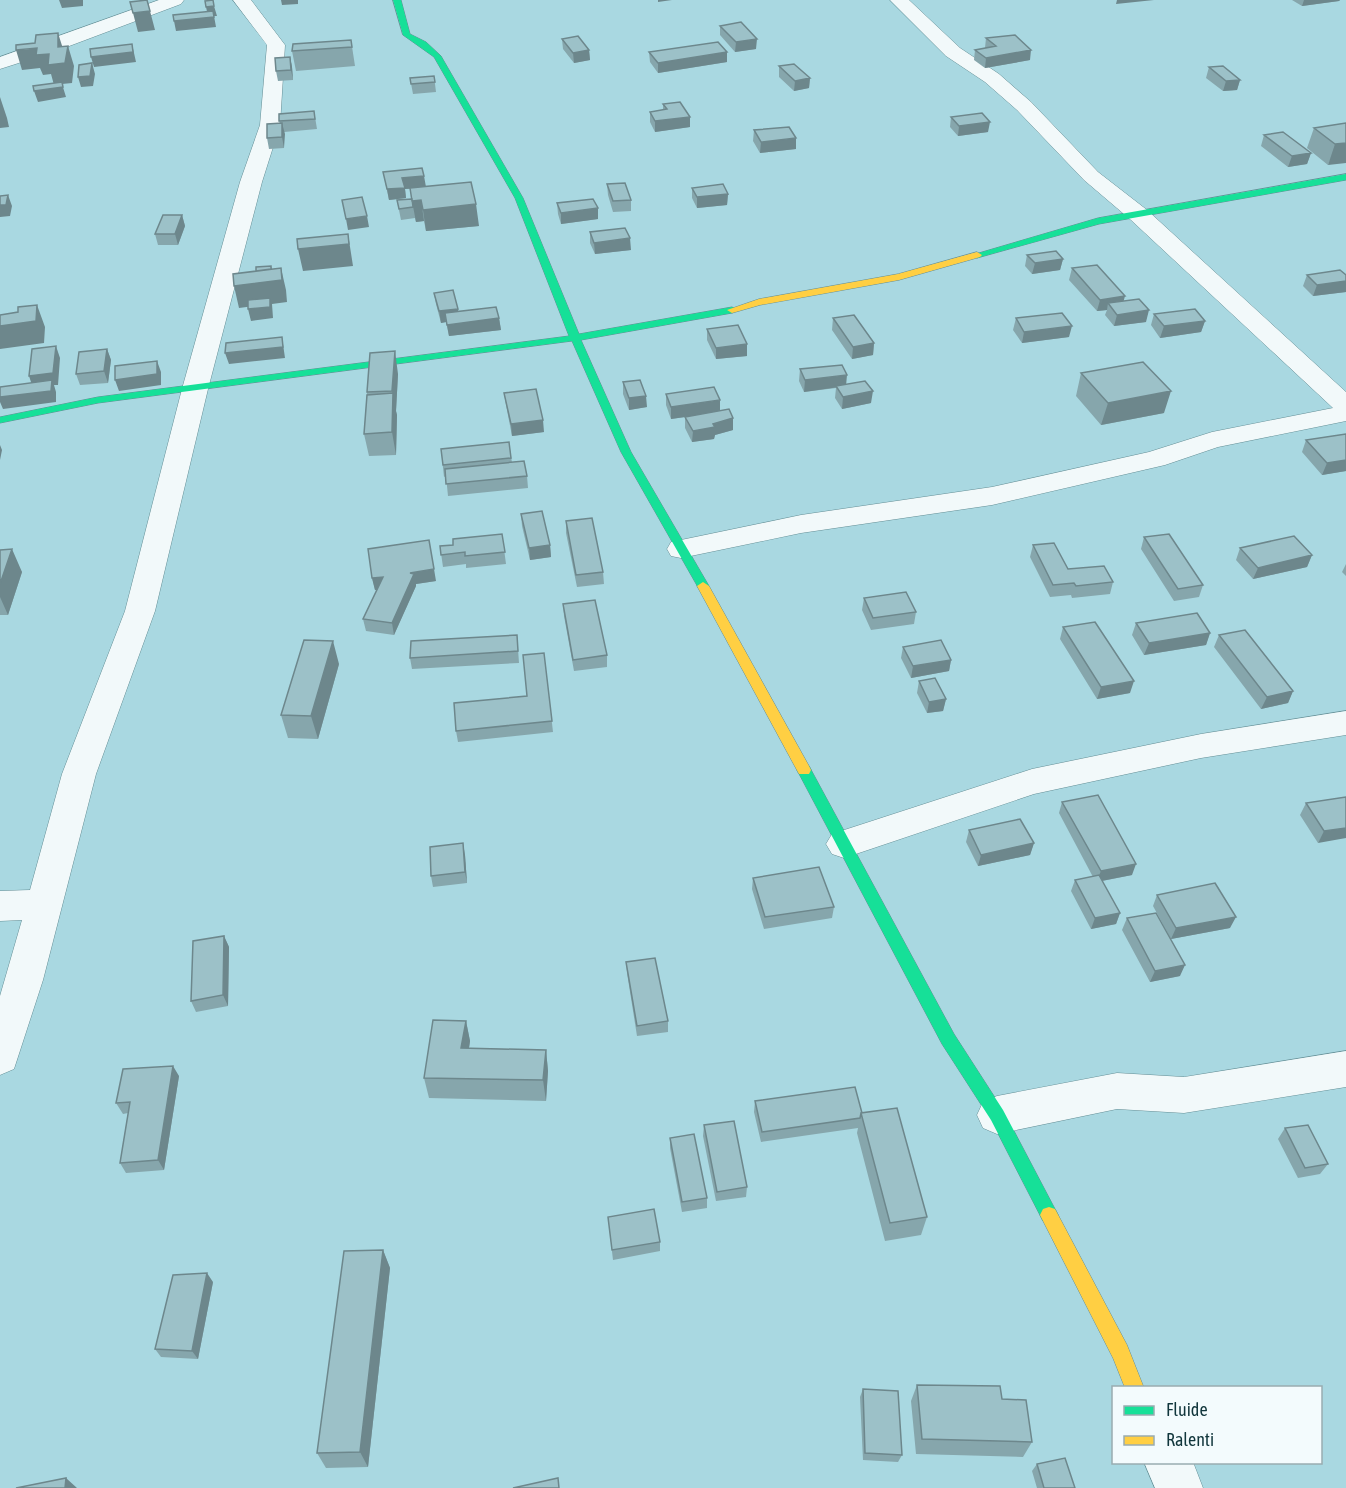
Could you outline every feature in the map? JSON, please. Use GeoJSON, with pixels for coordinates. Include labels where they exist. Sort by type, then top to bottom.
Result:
{"type":"FeatureCollection","features":[{"type":"Feature","properties":{"kind":"street"},"geometry":{"type":"LineString","coordinates":[[0,63],[50,47],[175,0]]}},
{"type":"Feature","properties":{"kind":"street"},"geometry":{"type":"LineString","coordinates":[[0,1057],[79,774],[140,611],[195,389],[251,182],[270,125],[276,45],[242,0]]}},
{"type":"Feature","properties":{"kind":"street"},"geometry":{"type":"LineString","coordinates":[[398,0],[406,35],[423,44],[438,56],[519,198],[575,338],[626,452],[739,649],[948,1039],[997,1115],[1120,1352],[1135,1386]]}},
{"type":"Feature","properties":{"kind":"street"},"geometry":{"type":"LineString","coordinates":[[899,0],[953,52],[992,78],[1024,106],[1091,176],[1139,215],[1346,406]]}},
{"type":"Feature","properties":{"kind":"street"},"geometry":{"type":"LineString","coordinates":[[0,420],[98,400],[575,338],[720,314],[759,302],[899,277],[1069,228],[1346,177]]}},
{"type":"Feature","properties":{"kind":"street"},"geometry":{"type":"LineString","coordinates":[[681,549],[801,524],[992,496],[1063,478],[1155,459],[1212,440],[1346,413]]}},
{"type":"Feature","properties":{"kind":"street"},"geometry":{"type":"LineString","coordinates":[[844,844],[1032,782],[1201,746],[1346,723]]}},
{"type":"Feature","properties":{"kind":"street"},"geometry":{"type":"LineString","coordinates":[[0,906],[44,905]]}},
{"type":"Feature","properties":{"kind":"street"},"geometry":{"type":"LineString","coordinates":[[997,1115],[1117,1091],[1184,1095],[1346,1069]]}},
{"type":"Feature","properties":{"kind":"street"},"geometry":{"type":"LineString","coordinates":[[1169,1464],[1179,1488]]}},
{"type":"Feature","properties":{"kind":"building"},"geometry":{"type":"Polygon","coordinates":[[[147,0],[150,11],[133,13],[130,2],[147,0]]]}},
{"type":"Feature","properties":{"kind":"building"},"geometry":{"type":"Polygon","coordinates":[[[213,0],[214,6],[206,7],[205,1],[213,0]]]}},
{"type":"Feature","properties":{"kind":"building"},"geometry":{"type":"Polygon","coordinates":[[[213,11],[214,17],[174,21],[173,15],[213,11]]]}},
{"type":"Feature","properties":{"kind":"building"},"geometry":{"type":"Polygon","coordinates":[[[741,22],[757,39],[736,42],[720,26],[741,22]]]}},
{"type":"Feature","properties":{"kind":"building"},"geometry":{"type":"Polygon","coordinates":[[[58,33],[58,47],[68,46],[65,63],[48,65],[49,54],[36,55],[37,48],[16,50],[16,45],[35,43],[36,35],[58,33]]]}},
{"type":"Feature","properties":{"kind":"building"},"geometry":{"type":"Polygon","coordinates":[[[1015,35],[1031,50],[986,58],[975,50],[996,46],[986,38],[1015,35]]]}},
{"type":"Feature","properties":{"kind":"building"},"geometry":{"type":"Polygon","coordinates":[[[578,36],[589,50],[573,53],[562,39],[578,36]]]}},
{"type":"Feature","properties":{"kind":"building"},"geometry":{"type":"Polygon","coordinates":[[[351,40],[352,47],[292,51],[293,44],[351,40]]]}},
{"type":"Feature","properties":{"kind":"building"},"geometry":{"type":"Polygon","coordinates":[[[718,42],[727,52],[658,63],[649,52],[718,42]]]}},
{"type":"Feature","properties":{"kind":"building"},"geometry":{"type":"Polygon","coordinates":[[[132,44],[133,52],[91,57],[90,49],[132,44]]]}},
{"type":"Feature","properties":{"kind":"building"},"geometry":{"type":"Polygon","coordinates":[[[290,57],[291,70],[276,71],[275,58],[290,57]]]}},
{"type":"Feature","properties":{"kind":"building"},"geometry":{"type":"Polygon","coordinates":[[[92,63],[90,76],[78,77],[79,65],[92,63]]]}},
{"type":"Feature","properties":{"kind":"building"},"geometry":{"type":"Polygon","coordinates":[[[794,64],[810,78],[795,81],[779,66],[794,64]]]}},
{"type":"Feature","properties":{"kind":"building"},"geometry":{"type":"Polygon","coordinates":[[[1223,66],[1240,80],[1226,81],[1209,67],[1223,66]]]}},
{"type":"Feature","properties":{"kind":"building"},"geometry":{"type":"Polygon","coordinates":[[[434,76],[435,82],[411,84],[410,78],[434,76]]]}},
{"type":"Feature","properties":{"kind":"building"},"geometry":{"type":"Polygon","coordinates":[[[62,82],[63,87],[34,91],[33,86],[62,82]]]}},
{"type":"Feature","properties":{"kind":"building"},"geometry":{"type":"Polygon","coordinates":[[[680,102],[690,117],[655,121],[650,112],[667,109],[663,104],[680,102]]]}},
{"type":"Feature","properties":{"kind":"building"},"geometry":{"type":"Polygon","coordinates":[[[314,111],[315,119],[279,121],[279,114],[314,111]]]}},
{"type":"Feature","properties":{"kind":"building"},"geometry":{"type":"Polygon","coordinates":[[[982,113],[990,122],[959,126],[951,117],[982,113]]]}},
{"type":"Feature","properties":{"kind":"building"},"geometry":{"type":"Polygon","coordinates":[[[282,123],[282,137],[267,138],[267,124],[282,123]]]}},
{"type":"Feature","properties":{"kind":"building"},"geometry":{"type":"Polygon","coordinates":[[[1346,123],[1346,143],[1335,144],[1314,128],[1346,123]]]}},
{"type":"Feature","properties":{"kind":"building"},"geometry":{"type":"Polygon","coordinates":[[[789,127],[796,138],[761,142],[754,130],[789,127]]]}},
{"type":"Feature","properties":{"kind":"building"},"geometry":{"type":"Polygon","coordinates":[[[1283,132],[1311,153],[1292,156],[1264,135],[1283,132]]]}},
{"type":"Feature","properties":{"kind":"building"},"geometry":{"type":"Polygon","coordinates":[[[422,168],[424,176],[402,178],[405,188],[387,189],[383,172],[422,168]]]}},
{"type":"Feature","properties":{"kind":"building"},"geometry":{"type":"Polygon","coordinates":[[[471,182],[476,204],[423,210],[421,200],[412,201],[410,188],[471,182]]]}},
{"type":"Feature","properties":{"kind":"building"},"geometry":{"type":"Polygon","coordinates":[[[625,183],[631,200],[613,201],[607,184],[625,183]]]}},
{"type":"Feature","properties":{"kind":"building"},"geometry":{"type":"Polygon","coordinates":[[[723,184],[728,194],[697,197],[692,188],[723,184]]]}},
{"type":"Feature","properties":{"kind":"building"},"geometry":{"type":"Polygon","coordinates":[[[8,195],[6,205],[0,205],[0,196],[8,195]]]}},
{"type":"Feature","properties":{"kind":"building"},"geometry":{"type":"Polygon","coordinates":[[[362,197],[367,216],[346,219],[342,200],[362,197]]]}},
{"type":"Feature","properties":{"kind":"building"},"geometry":{"type":"Polygon","coordinates":[[[412,199],[413,207],[399,209],[397,200],[412,199]]]}},
{"type":"Feature","properties":{"kind":"building"},"geometry":{"type":"Polygon","coordinates":[[[593,199],[598,208],[561,213],[557,203],[593,199]]]}},
{"type":"Feature","properties":{"kind":"building"},"geometry":{"type":"Polygon","coordinates":[[[163,215],[182,215],[175,234],[155,234],[163,215]]]}},
{"type":"Feature","properties":{"kind":"building"},"geometry":{"type":"Polygon","coordinates":[[[625,228],[630,238],[594,243],[590,232],[625,228]]]}},
{"type":"Feature","properties":{"kind":"building"},"geometry":{"type":"Polygon","coordinates":[[[348,234],[349,244],[298,249],[297,239],[348,234]]]}},
{"type":"Feature","properties":{"kind":"building"},"geometry":{"type":"Polygon","coordinates":[[[1056,251],[1063,259],[1035,263],[1027,255],[1056,251]]]}},
{"type":"Feature","properties":{"kind":"building"},"geometry":{"type":"Polygon","coordinates":[[[1097,265],[1125,296],[1100,300],[1072,268],[1097,265]]]}},
{"type":"Feature","properties":{"kind":"building"},"geometry":{"type":"Polygon","coordinates":[[[271,266],[271,269],[256,271],[256,267],[271,266]]]}},
{"type":"Feature","properties":{"kind":"building"},"geometry":{"type":"Polygon","coordinates":[[[281,268],[282,280],[234,286],[233,274],[281,268]]]}},
{"type":"Feature","properties":{"kind":"building"},"geometry":{"type":"Polygon","coordinates":[[[1340,270],[1346,275],[1346,281],[1317,285],[1307,275],[1340,270]]]}},
{"type":"Feature","properties":{"kind":"building"},"geometry":{"type":"Polygon","coordinates":[[[453,290],[458,309],[439,311],[434,293],[453,290]]]}},
{"type":"Feature","properties":{"kind":"building"},"geometry":{"type":"Polygon","coordinates":[[[270,298],[270,307],[248,309],[248,300],[270,298]]]}},
{"type":"Feature","properties":{"kind":"building"},"geometry":{"type":"Polygon","coordinates":[[[1139,299],[1149,310],[1117,315],[1108,303],[1139,299]]]}},
{"type":"Feature","properties":{"kind":"building"},"geometry":{"type":"Polygon","coordinates":[[[37,305],[36,321],[0,326],[0,315],[18,312],[18,307],[37,305]]]}},
{"type":"Feature","properties":{"kind":"building"},"geometry":{"type":"Polygon","coordinates":[[[496,307],[499,318],[447,325],[445,313],[496,307]]]}},
{"type":"Feature","properties":{"kind":"building"},"geometry":{"type":"Polygon","coordinates":[[[1195,309],[1205,321],[1164,326],[1154,314],[1195,309]]]}},
{"type":"Feature","properties":{"kind":"building"},"geometry":{"type":"Polygon","coordinates":[[[1062,313],[1072,326],[1024,332],[1016,318],[1062,313]]]}},
{"type":"Feature","properties":{"kind":"building"},"geometry":{"type":"Polygon","coordinates":[[[854,315],[874,343],[853,347],[833,318],[854,315]]]}},
{"type":"Feature","properties":{"kind":"building"},"geometry":{"type":"Polygon","coordinates":[[[738,325],[747,344],[716,348],[707,329],[738,325]]]}},
{"type":"Feature","properties":{"kind":"building"},"geometry":{"type":"Polygon","coordinates":[[[282,337],[283,347],[225,353],[226,343],[282,337]]]}},
{"type":"Feature","properties":{"kind":"building"},"geometry":{"type":"Polygon","coordinates":[[[56,346],[53,373],[29,376],[32,349],[56,346]]]}},
{"type":"Feature","properties":{"kind":"building"},"geometry":{"type":"Polygon","coordinates":[[[107,349],[104,371],[76,374],[79,352],[107,349]]]}},
{"type":"Feature","properties":{"kind":"building"},"geometry":{"type":"Polygon","coordinates":[[[395,351],[392,391],[367,392],[370,353],[395,351]]]}},
{"type":"Feature","properties":{"kind":"building"},"geometry":{"type":"Polygon","coordinates":[[[157,361],[157,374],[115,380],[115,366],[157,361]]]}},
{"type":"Feature","properties":{"kind":"building"},"geometry":{"type":"Polygon","coordinates":[[[1143,362],[1171,391],[1108,403],[1081,373],[1143,362]]]}},
{"type":"Feature","properties":{"kind":"building"},"geometry":{"type":"Polygon","coordinates":[[[842,365],[847,375],[805,380],[800,369],[842,365]]]}},
{"type":"Feature","properties":{"kind":"building"},"geometry":{"type":"Polygon","coordinates":[[[52,380],[51,391],[0,397],[0,387],[52,380]]]}},
{"type":"Feature","properties":{"kind":"building"},"geometry":{"type":"Polygon","coordinates":[[[640,380],[646,396],[629,398],[623,382],[640,380]]]}},
{"type":"Feature","properties":{"kind":"building"},"geometry":{"type":"Polygon","coordinates":[[[865,381],[873,391],[843,397],[836,386],[865,381]]]}},
{"type":"Feature","properties":{"kind":"building"},"geometry":{"type":"Polygon","coordinates":[[[714,387],[720,400],[671,407],[666,394],[714,387]]]}},
{"type":"Feature","properties":{"kind":"building"},"geometry":{"type":"Polygon","coordinates":[[[536,389],[543,420],[511,424],[504,393],[536,389]]]}},
{"type":"Feature","properties":{"kind":"building"},"geometry":{"type":"Polygon","coordinates":[[[393,393],[392,432],[364,434],[367,395],[393,393]]]}},
{"type":"Feature","properties":{"kind":"building"},"geometry":{"type":"Polygon","coordinates":[[[729,409],[733,418],[713,424],[715,427],[693,431],[685,417],[729,409]]]}},
{"type":"Feature","properties":{"kind":"building"},"geometry":{"type":"Polygon","coordinates":[[[1346,434],[1346,460],[1327,463],[1306,440],[1346,434]]]}},
{"type":"Feature","properties":{"kind":"building"},"geometry":{"type":"Polygon","coordinates":[[[509,442],[511,458],[443,465],[441,449],[509,442]]]}},
{"type":"Feature","properties":{"kind":"building"},"geometry":{"type":"Polygon","coordinates":[[[524,461],[527,476],[446,484],[445,469],[524,461]]]}},
{"type":"Feature","properties":{"kind":"building"},"geometry":{"type":"Polygon","coordinates":[[[542,511],[550,545],[529,548],[521,514],[542,511]]]}},
{"type":"Feature","properties":{"kind":"building"},"geometry":{"type":"Polygon","coordinates":[[[592,518],[603,572],[576,575],[566,521],[592,518]]]}},
{"type":"Feature","properties":{"kind":"building"},"geometry":{"type":"Polygon","coordinates":[[[502,534],[505,552],[465,556],[465,552],[441,555],[440,546],[453,545],[453,539],[502,534]]]}},
{"type":"Feature","properties":{"kind":"building"},"geometry":{"type":"Polygon","coordinates":[[[1169,534],[1203,585],[1178,589],[1144,537],[1169,534]]]}},
{"type":"Feature","properties":{"kind":"building"},"geometry":{"type":"Polygon","coordinates":[[[1294,536],[1312,555],[1258,568],[1240,548],[1294,536]]]}},
{"type":"Feature","properties":{"kind":"building"},"geometry":{"type":"Polygon","coordinates":[[[429,540],[434,569],[410,573],[414,574],[392,623],[363,619],[383,577],[372,578],[368,549],[429,540]]]}},
{"type":"Feature","properties":{"kind":"building"},"geometry":{"type":"Polygon","coordinates":[[[1054,543],[1068,569],[1104,566],[1113,582],[1076,586],[1074,583],[1053,585],[1033,545],[1054,543]]]}},
{"type":"Feature","properties":{"kind":"building"},"geometry":{"type":"Polygon","coordinates":[[[12,549],[0,584],[0,550],[12,549]]]}},
{"type":"Feature","properties":{"kind":"building"},"geometry":{"type":"Polygon","coordinates":[[[906,592],[916,612],[873,618],[864,598],[906,592]]]}},
{"type":"Feature","properties":{"kind":"building"},"geometry":{"type":"Polygon","coordinates":[[[595,600],[607,655],[573,660],[563,604],[595,600]]]}},
{"type":"Feature","properties":{"kind":"building"},"geometry":{"type":"Polygon","coordinates":[[[1197,613],[1210,633],[1149,643],[1136,623],[1197,613]]]}},
{"type":"Feature","properties":{"kind":"building"},"geometry":{"type":"Polygon","coordinates":[[[1095,622],[1134,681],[1101,687],[1063,627],[1095,622]]]}},
{"type":"Feature","properties":{"kind":"building"},"geometry":{"type":"Polygon","coordinates":[[[1245,630],[1293,691],[1267,697],[1219,635],[1245,630]]]}},
{"type":"Feature","properties":{"kind":"building"},"geometry":{"type":"Polygon","coordinates":[[[517,635],[518,651],[410,658],[411,641],[517,635]]]}},
{"type":"Feature","properties":{"kind":"building"},"geometry":{"type":"Polygon","coordinates":[[[304,640],[333,641],[311,716],[281,715],[304,640]]]}},
{"type":"Feature","properties":{"kind":"building"},"geometry":{"type":"Polygon","coordinates":[[[941,640],[951,660],[913,666],[903,647],[941,640]]]}},
{"type":"Feature","properties":{"kind":"building"},"geometry":{"type":"Polygon","coordinates":[[[544,653],[552,721],[456,731],[454,703],[527,696],[523,655],[544,653]]]}},
{"type":"Feature","properties":{"kind":"building"},"geometry":{"type":"Polygon","coordinates":[[[935,678],[946,699],[929,702],[919,681],[935,678]]]}},
{"type":"Feature","properties":{"kind":"building"},"geometry":{"type":"Polygon","coordinates":[[[1098,795],[1136,864],[1101,871],[1062,802],[1098,795]]]}},
{"type":"Feature","properties":{"kind":"building"},"geometry":{"type":"Polygon","coordinates":[[[1346,797],[1346,828],[1324,831],[1306,803],[1346,797]]]}},
{"type":"Feature","properties":{"kind":"building"},"geometry":{"type":"Polygon","coordinates":[[[1020,819],[1034,843],[981,855],[969,830],[1020,819]]]}},
{"type":"Feature","properties":{"kind":"building"},"geometry":{"type":"Polygon","coordinates":[[[463,843],[465,872],[431,876],[430,847],[463,843]]]}},
{"type":"Feature","properties":{"kind":"building"},"geometry":{"type":"Polygon","coordinates":[[[819,867],[834,907],[765,917],[753,878],[819,867]]]}},
{"type":"Feature","properties":{"kind":"building"},"geometry":{"type":"Polygon","coordinates":[[[1099,875],[1120,913],[1095,918],[1075,880],[1099,875]]]}},
{"type":"Feature","properties":{"kind":"building"},"geometry":{"type":"Polygon","coordinates":[[[1215,883],[1236,917],[1176,928],[1157,895],[1215,883]]]}},
{"type":"Feature","properties":{"kind":"building"},"geometry":{"type":"Polygon","coordinates":[[[1156,913],[1185,965],[1155,971],[1127,918],[1156,913]]]}},
{"type":"Feature","properties":{"kind":"building"},"geometry":{"type":"Polygon","coordinates":[[[224,936],[223,995],[191,1001],[193,941],[224,936]]]}},
{"type":"Feature","properties":{"kind":"building"},"geometry":{"type":"Polygon","coordinates":[[[655,958],[668,1021],[637,1026],[626,962],[655,958]]]}},
{"type":"Feature","properties":{"kind":"building"},"geometry":{"type":"Polygon","coordinates":[[[433,1020],[466,1021],[461,1048],[546,1050],[543,1080],[424,1078],[433,1020]]]}},
{"type":"Feature","properties":{"kind":"building"},"geometry":{"type":"Polygon","coordinates":[[[173,1066],[158,1160],[120,1163],[130,1102],[116,1103],[123,1069],[173,1066]]]}},
{"type":"Feature","properties":{"kind":"building"},"geometry":{"type":"Polygon","coordinates":[[[855,1087],[862,1113],[860,1118],[762,1132],[755,1101],[855,1087]]]}},
{"type":"Feature","properties":{"kind":"building"},"geometry":{"type":"Polygon","coordinates":[[[897,1108],[927,1217],[890,1223],[861,1113],[897,1108]]]}},
{"type":"Feature","properties":{"kind":"building"},"geometry":{"type":"Polygon","coordinates":[[[734,1121],[747,1187],[717,1192],[704,1125],[734,1121]]]}},
{"type":"Feature","properties":{"kind":"building"},"geometry":{"type":"Polygon","coordinates":[[[1308,1125],[1328,1164],[1305,1168],[1285,1128],[1308,1125]]]}},
{"type":"Feature","properties":{"kind":"building"},"geometry":{"type":"Polygon","coordinates":[[[694,1134],[707,1198],[682,1202],[670,1138],[694,1134]]]}},
{"type":"Feature","properties":{"kind":"building"},"geometry":{"type":"Polygon","coordinates":[[[654,1209],[660,1242],[612,1250],[608,1217],[654,1209]]]}},
{"type":"Feature","properties":{"kind":"building"},"geometry":{"type":"Polygon","coordinates":[[[383,1250],[360,1452],[317,1453],[344,1251],[383,1250]]]}},
{"type":"Feature","properties":{"kind":"building"},"geometry":{"type":"Polygon","coordinates":[[[207,1273],[192,1351],[155,1349],[173,1275],[207,1273]]]}},
{"type":"Feature","properties":{"kind":"building"},"geometry":{"type":"Polygon","coordinates":[[[917,1385],[1000,1386],[1002,1399],[1026,1400],[1032,1442],[922,1439],[917,1385]]]}},
{"type":"Feature","properties":{"kind":"building"},"geometry":{"type":"Polygon","coordinates":[[[863,1389],[898,1391],[902,1455],[865,1453],[863,1389]]]}},
{"type":"Feature","properties":{"kind":"building"},"geometry":{"type":"Polygon","coordinates":[[[1065,1458],[1075,1488],[1044,1488],[1037,1464],[1065,1458]]]}},
{"type":"Feature","properties":{"kind":"building"},"geometry":{"type":"Polygon","coordinates":[[[66,1478],[65,1488],[16,1488],[66,1478]]]}},
{"type":"Feature","properties":{"kind":"building"},"geometry":{"type":"Polygon","coordinates":[[[558,1478],[559,1488],[513,1488],[558,1478]]]}},
{"type":"Feature","properties":{"kind":"traffic: fast"},"geometry":{"type":"LineString","coordinates":[[397,0],[407,35],[423,44],[437,56],[519,198],[575,338],[626,452],[703,586]]}},
{"type":"Feature","properties":{"kind":"traffic: fast"},"geometry":{"type":"LineString","coordinates":[[977,255],[1098,221],[1346,177]]}},
{"type":"Feature","properties":{"kind":"traffic: fast"},"geometry":{"type":"LineString","coordinates":[[0,420],[98,400],[575,338],[732,310]]}},
{"type":"Feature","properties":{"kind":"traffic: fast"},"geometry":{"type":"LineString","coordinates":[[804,770],[948,1039],[997,1115],[1049,1215]]}},
{"type":"Feature","properties":{"kind":"traffic: slow"},"geometry":{"type":"LineString","coordinates":[[732,310],[759,302],[899,277],[977,255]]}},
{"type":"Feature","properties":{"kind":"traffic: slow"},"geometry":{"type":"LineString","coordinates":[[703,586],[804,770]]}},
{"type":"Feature","properties":{"kind":"traffic: slow"},"geometry":{"type":"LineString","coordinates":[[1049,1215],[1120,1352],[1134,1386]]}}]}
